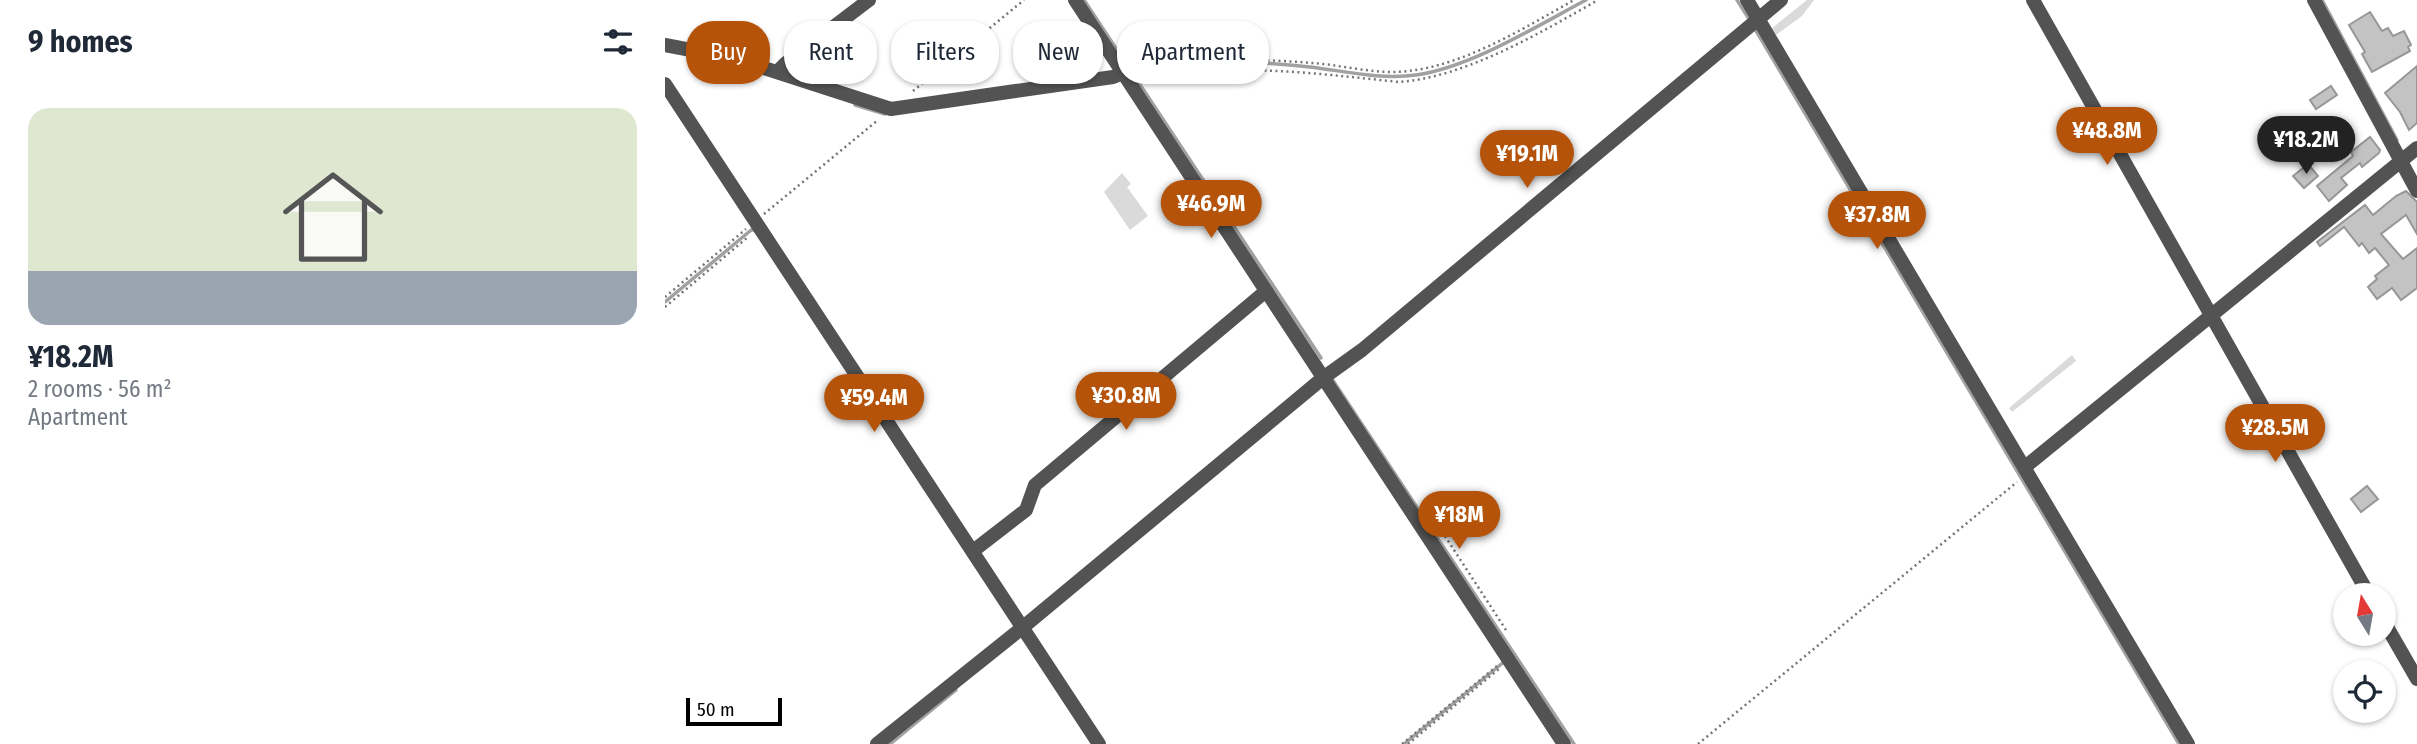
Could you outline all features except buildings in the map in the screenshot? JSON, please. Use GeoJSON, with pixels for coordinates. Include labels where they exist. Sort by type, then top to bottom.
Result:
{"type":"FeatureCollection","features":[{"type":"Feature","properties":{"kind":"street"},"geometry":{"type":"LineString","coordinates":[[778,71],[870,0]]}},
{"type":"Feature","properties":{"kind":"street"},"geometry":{"type":"LineString","coordinates":[[1076,0],[1117,57]]}},
{"type":"Feature","properties":{"kind":"street"},"geometry":{"type":"LineString","coordinates":[[1747,0],[1754,23],[2025,467],[2188,744]]}},
{"type":"Feature","properties":{"kind":"street"},"geometry":{"type":"LineString","coordinates":[[877,744],[1022,628],[1323,378],[1362,350],[1781,0]]}},
{"type":"Feature","properties":{"kind":"street"},"geometry":{"type":"LineString","coordinates":[[2033,0],[2362,583]]}},
{"type":"Feature","properties":{"kind":"street"},"geometry":{"type":"LineString","coordinates":[[2314,0],[2407,155],[2417,191]]}},
{"type":"Feature","properties":{"kind":"street"},"geometry":{"type":"LineString","coordinates":[[665,44],[733,58],[778,71],[891,110],[1117,77]]}},
{"type":"Feature","properties":{"kind":"street"},"geometry":{"type":"LineString","coordinates":[[665,84],[752,227],[972,551],[1099,744]]}},
{"type":"Feature","properties":{"kind":"street"},"geometry":{"type":"LineString","coordinates":[[1136,84],[1266,291],[1564,744]]}},
{"type":"Feature","properties":{"kind":"street"},"geometry":{"type":"LineString","coordinates":[[2025,467],[2407,155]]}},
{"type":"Feature","properties":{"kind":"street"},"geometry":{"type":"LineString","coordinates":[[972,551],[1026,510],[1035,485],[1266,291]]}},
{"type":"Feature","properties":{"kind":"street"},"geometry":{"type":"LineString","coordinates":[[2396,643],[2417,679]]}},
{"type":"Feature","properties":{"kind":"path"},"geometry":{"type":"LineString","coordinates":[[911,93],[1024,0]]}},
{"type":"Feature","properties":{"kind":"path"},"geometry":{"type":"LineString","coordinates":[[1269,60],[1406,72],[1448,61],[1485,47],[1574,0]]}},
{"type":"Feature","properties":{"kind":"path"},"geometry":{"type":"LineString","coordinates":[[1269,69],[1399,82],[1424,80],[1451,72],[1514,45],[1598,0]]}},
{"type":"Feature","properties":{"kind":"path"},"geometry":{"type":"LineString","coordinates":[[665,297],[880,118]]}},
{"type":"Feature","properties":{"kind":"path"},"geometry":{"type":"LineString","coordinates":[[665,307],[752,227]]}},
{"type":"Feature","properties":{"kind":"path"},"geometry":{"type":"LineString","coordinates":[[1698,744],[2017,482]]}},
{"type":"Feature","properties":{"kind":"path"},"geometry":{"type":"LineString","coordinates":[[1402,744],[1509,659]]}},
{"type":"Feature","properties":{"kind":"path"},"geometry":{"type":"LineString","coordinates":[[1408,744],[1509,659]]}},
{"type":"Feature","properties":{"kind":"shaded area"},"geometry":{"type":"Polygon","coordinates":[[[1807,0],[1814,0],[1802,16],[1776,35],[1771,29],[1807,0]]]}},
{"type":"Feature","properties":{"kind":"shaded area"},"geometry":{"type":"Polygon","coordinates":[[[1122,173],[1131,184],[1127,187],[1148,216],[1130,230],[1104,192],[1122,173]]]}},
{"type":"Feature","properties":{"kind":"shaded area"},"geometry":{"type":"Polygon","coordinates":[[[2072,355],[2076,361],[2012,412],[2009,408],[2072,355]]]}},
{"type":"Feature","properties":{"kind":"waterway"},"geometry":{"type":"LineString","coordinates":[[1084,0],[1321,358]]}},
{"type":"Feature","properties":{"kind":"waterway"},"geometry":{"type":"LineString","coordinates":[[1269,64],[1376,76],[1416,75],[1437,71],[1481,55],[1586,0]]}},
{"type":"Feature","properties":{"kind":"waterway"},"geometry":{"type":"LineString","coordinates":[[1737,0],[1751,22]]}},
{"type":"Feature","properties":{"kind":"waterway"},"geometry":{"type":"LineString","coordinates":[[2322,0],[2397,140]]}},
{"type":"Feature","properties":{"kind":"waterway"},"geometry":{"type":"LineString","coordinates":[[1755,29],[2179,744]]}},
{"type":"Feature","properties":{"kind":"waterway"},"geometry":{"type":"LineString","coordinates":[[855,105],[885,114]]}},
{"type":"Feature","properties":{"kind":"waterway"},"geometry":{"type":"LineString","coordinates":[[665,302],[750,231],[755,231]]}},
{"type":"Feature","properties":{"kind":"waterway"},"geometry":{"type":"LineString","coordinates":[[1332,379],[1574,744]]}},
{"type":"Feature","properties":{"kind":"waterway"},"geometry":{"type":"LineString","coordinates":[[1404,744],[1505,661]]}},
{"type":"Feature","properties":{"kind":"waterway"},"geometry":{"type":"LineString","coordinates":[[890,744],[956,690]]}}]}
